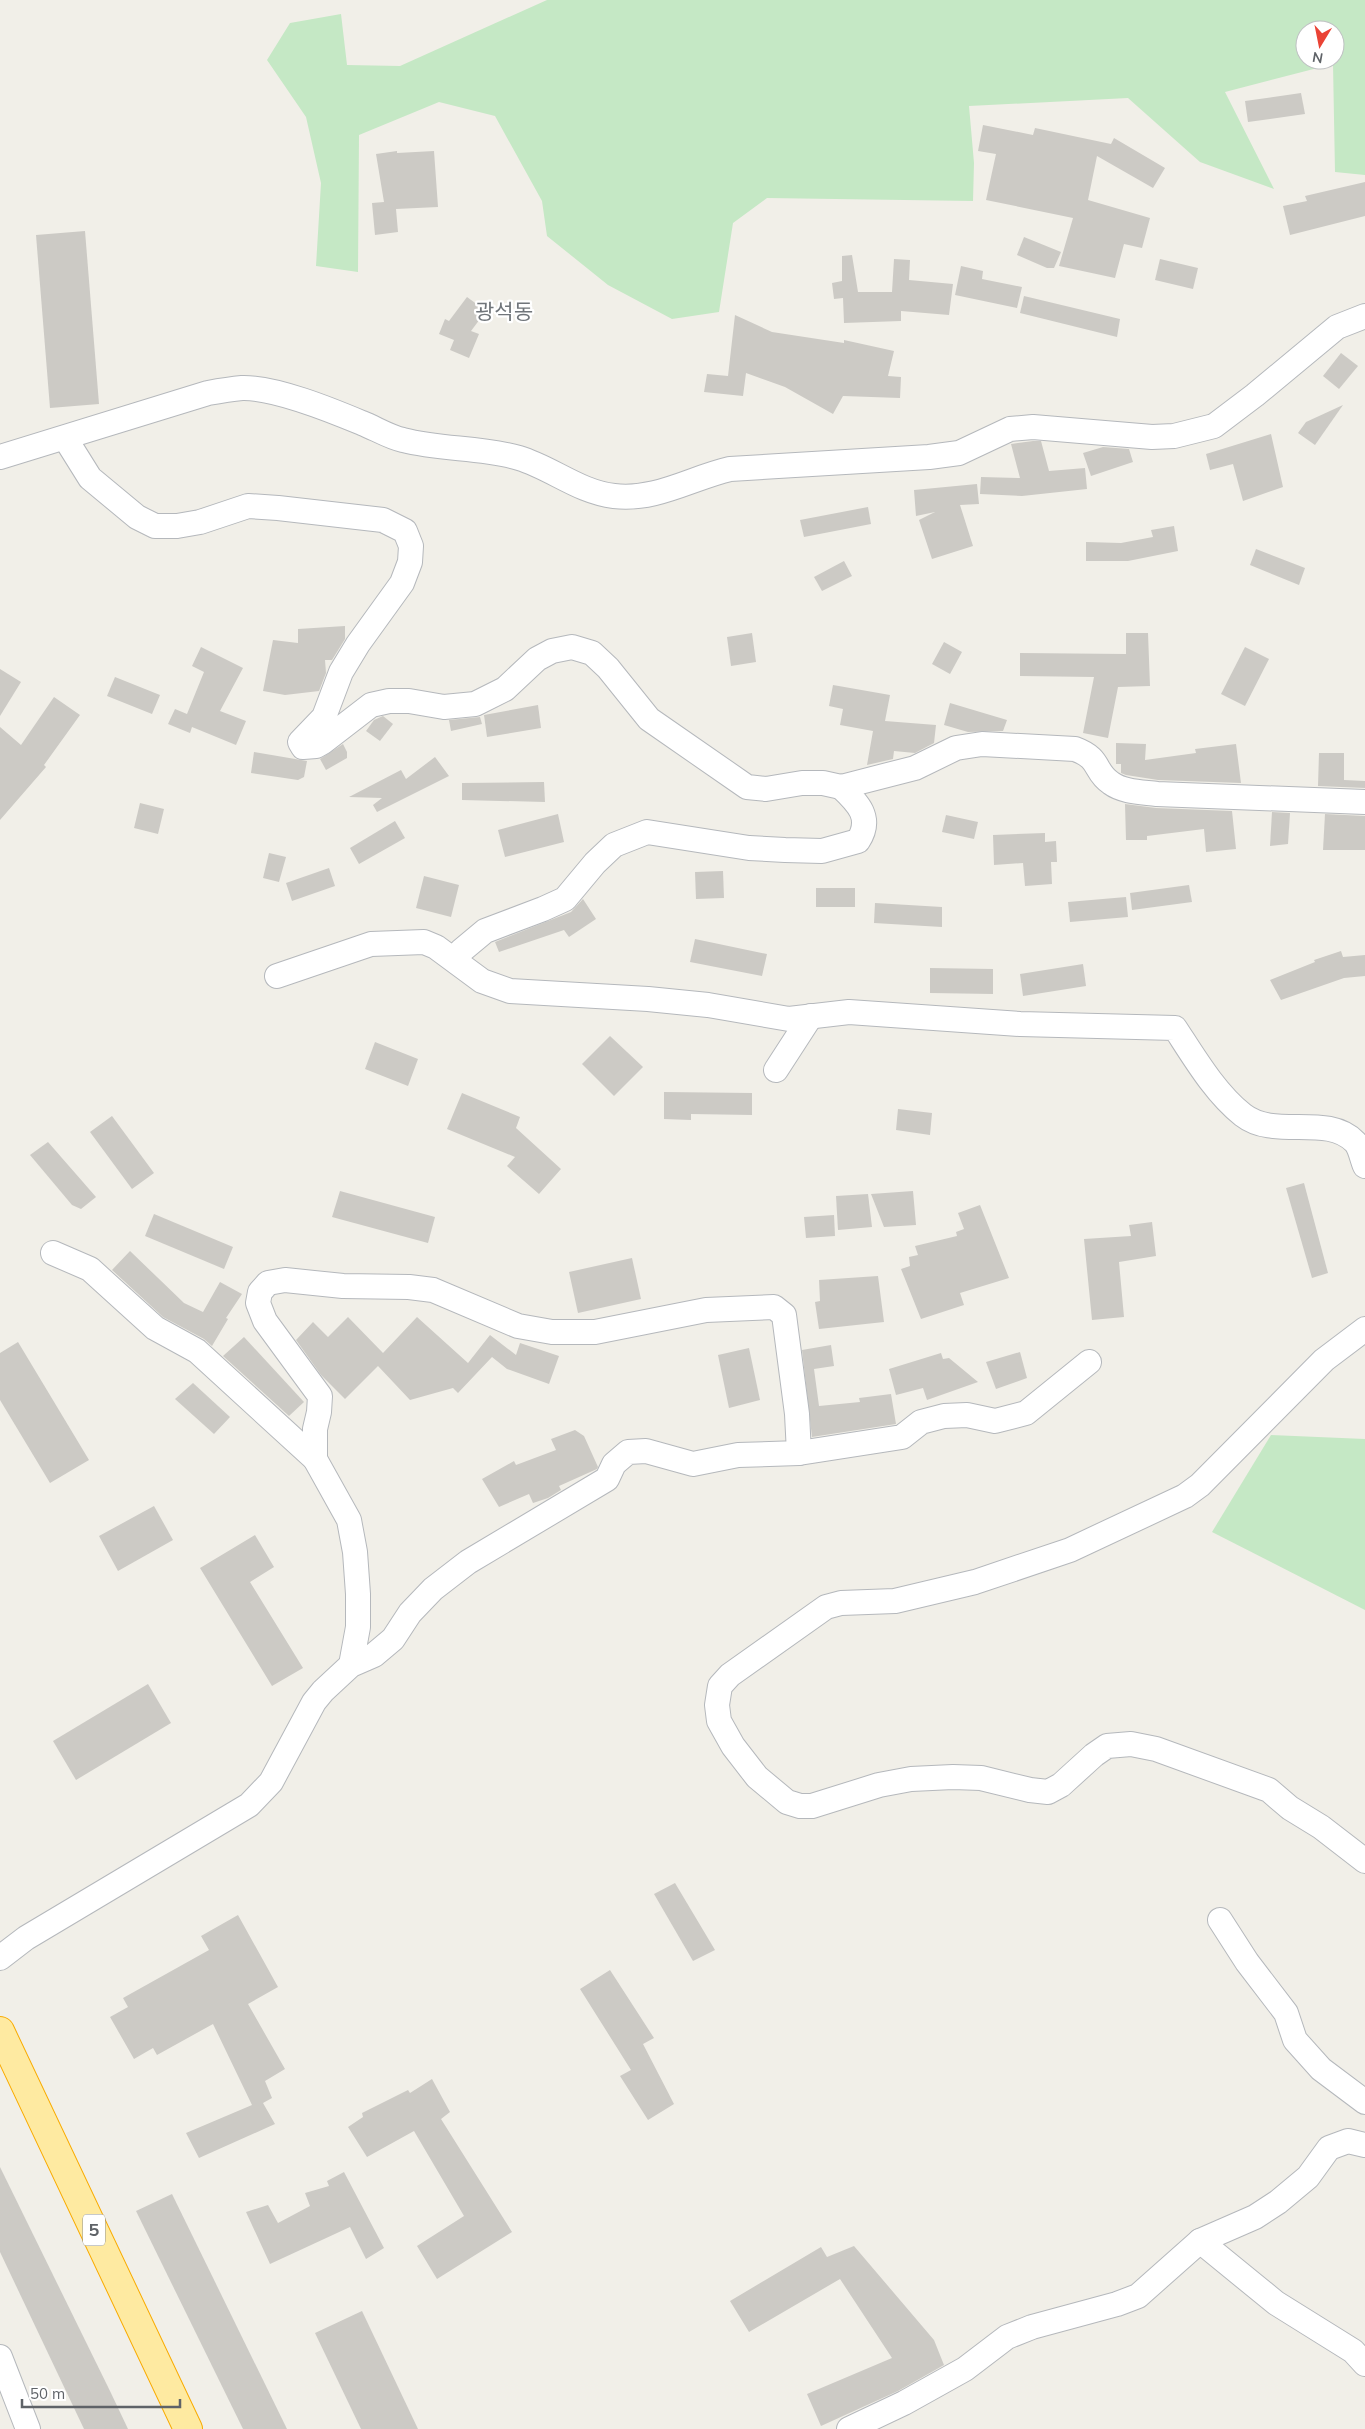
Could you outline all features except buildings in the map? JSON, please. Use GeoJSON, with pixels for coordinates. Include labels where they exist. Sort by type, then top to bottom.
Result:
{"type":"FeatureCollection","features":[{"type":"Feature","properties":{"kind":"highway","name":"5"},"geometry":{"type":"LineString","coordinates":[[0,2031],[188,2429]]}},
{"type":"Feature","properties":{"kind":"street"},"geometry":{"type":"LineString","coordinates":[[0,457],[208,393],[243,388],[300,401],[401,440],[438,448],[484,452],[519,458],[583,488],[613,496],[634,496],[662,492],[713,473],[730,469],[929,457],[959,453],[1010,430],[1033,426],[1152,437],[1174,436],[1214,426],[1255,395],[1337,327],[1365,316]]}},
{"type":"Feature","properties":{"kind":"street"},"geometry":{"type":"LineString","coordinates":[[65,438],[90,478],[130,513],[155,526],[177,526],[200,522],[248,506],[383,520],[405,531],[411,546],[410,562],[402,583],[387,607],[358,644],[341,672],[324,717],[300,742],[303,746],[316,746],[323,742],[371,705],[399,701],[444,707],[475,704],[505,689],[537,659],[552,651],[572,647],[592,653],[608,668],[649,719],[747,786],[766,789],[802,783],[823,783],[841,787],[915,768],[956,748],[982,744],[1075,749],[1088,754],[1097,762],[1107,780],[1125,790],[1157,794],[1365,802]]}},
{"type":"Feature","properties":{"kind":"street"},"geometry":{"type":"LineString","coordinates":[[457,962],[462,951],[485,931],[564,899],[594,863],[614,845],[648,832],[749,848],[785,850],[822,851],[858,841],[865,831],[864,817],[856,802],[841,787]]}},
{"type":"Feature","properties":{"kind":"street"},"geometry":{"type":"LineString","coordinates":[[277,976],[371,944],[424,942],[436,947],[482,981],[510,991],[656,999],[708,1005],[789,1019],[849,1012],[1020,1024],[1175,1028],[1208,1078],[1243,1116],[1266,1126],[1335,1129],[1356,1142],[1365,1166]]}},
{"type":"Feature","properties":{"kind":"street"},"geometry":{"type":"LineString","coordinates":[[776,1070],[811,1016]]}},
{"type":"Feature","properties":{"kind":"street"},"geometry":{"type":"LineString","coordinates":[[54,1253],[90,1269],[155,1328],[197,1351],[315,1459],[349,1520],[355,1552],[358,1627],[351,1665]]}},
{"type":"Feature","properties":{"kind":"street"},"geometry":{"type":"LineString","coordinates":[[315,1459],[315,1429],[320,1396],[264,1321],[258,1303],[260,1292],[268,1283],[285,1280],[343,1286],[408,1287],[433,1290],[518,1326],[552,1332],[595,1332],[706,1310],[774,1307],[784,1315],[797,1414],[799,1453]]}},
{"type":"Feature","properties":{"kind":"street"},"geometry":{"type":"LineString","coordinates":[[1365,1329],[1324,1360],[1200,1485],[1185,1496],[1070,1550],[975,1582],[895,1601],[841,1603],[826,1607],[730,1675],[720,1686],[717,1705],[719,1721],[724,1730],[733,1746],[757,1777],[787,1802],[800,1806],[812,1806],[879,1785],[953,1776],[981,1778],[1030,1790],[1048,1792],[1061,1785],[1094,1755],[1107,1746],[1131,1744],[1156,1749],[1270,1790],[1290,1808],[1321,1827],[1365,1861]]}},
{"type":"Feature","properties":{"kind":"street"},"geometry":{"type":"LineString","coordinates":[[0,1958],[26,1938],[249,1805],[271,1782],[314,1702],[351,1665],[374,1655],[393,1639],[416,1607],[433,1588],[461,1567],[607,1479],[614,1464],[628,1452],[646,1450],[693,1464],[738,1456],[799,1453],[902,1437],[921,1422],[944,1416],[967,1415],[995,1421],[1026,1413],[1089,1362]]}},
{"type":"Feature","properties":{"kind":"street"},"geometry":{"type":"LineString","coordinates":[[1220,1920],[1247,1962],[1286,2013],[1296,2040],[1321,2069],[1365,2102]]}},
{"type":"Feature","properties":{"kind":"street"},"geometry":{"type":"LineString","coordinates":[[849,2429],[904,2403],[965,2369],[1007,2337],[1032,2327],[1117,2304],[1138,2296],[1200,2241],[1255,2217],[1278,2202],[1308,2177],[1329,2148],[1348,2141],[1365,2145]]}},
{"type":"Feature","properties":{"kind":"street"},"geometry":{"type":"LineString","coordinates":[[1200,2241],[1276,2303],[1353,2351],[1365,2364]]}},
{"type":"Feature","properties":{"kind":"street"},"geometry":{"type":"LineString","coordinates":[[0,2358],[28,2429]]}},
{"type":"Feature","properties":{"kind":"green space"},"geometry":{"type":"Polygon","coordinates":[[[547,0],[1365,0],[1365,175],[1335,172],[1333,70],[1345,70],[1345,20],[1295,20],[1295,70],[1310,70],[1225,92],[1274,189],[1200,162],[1128,98],[969,106],[974,163],[973,201],[767,198],[733,223],[719,312],[672,319],[608,285],[547,236],[542,201],[495,116],[439,102],[359,135],[358,272],[316,266],[321,183],[306,117],[267,60],[290,23],[341,14],[347,65],[400,66],[547,0]]]}},
{"type":"Feature","properties":{"kind":"green space"},"geometry":{"type":"Polygon","coordinates":[[[1271,1435],[1365,1439],[1365,1610],[1212,1532],[1271,1435]]]}},
{"type":"Feature","properties":{"kind":"district","name":"광석동"},"geometry":{"type":"Point","coordinates":[504,312]}}]}
